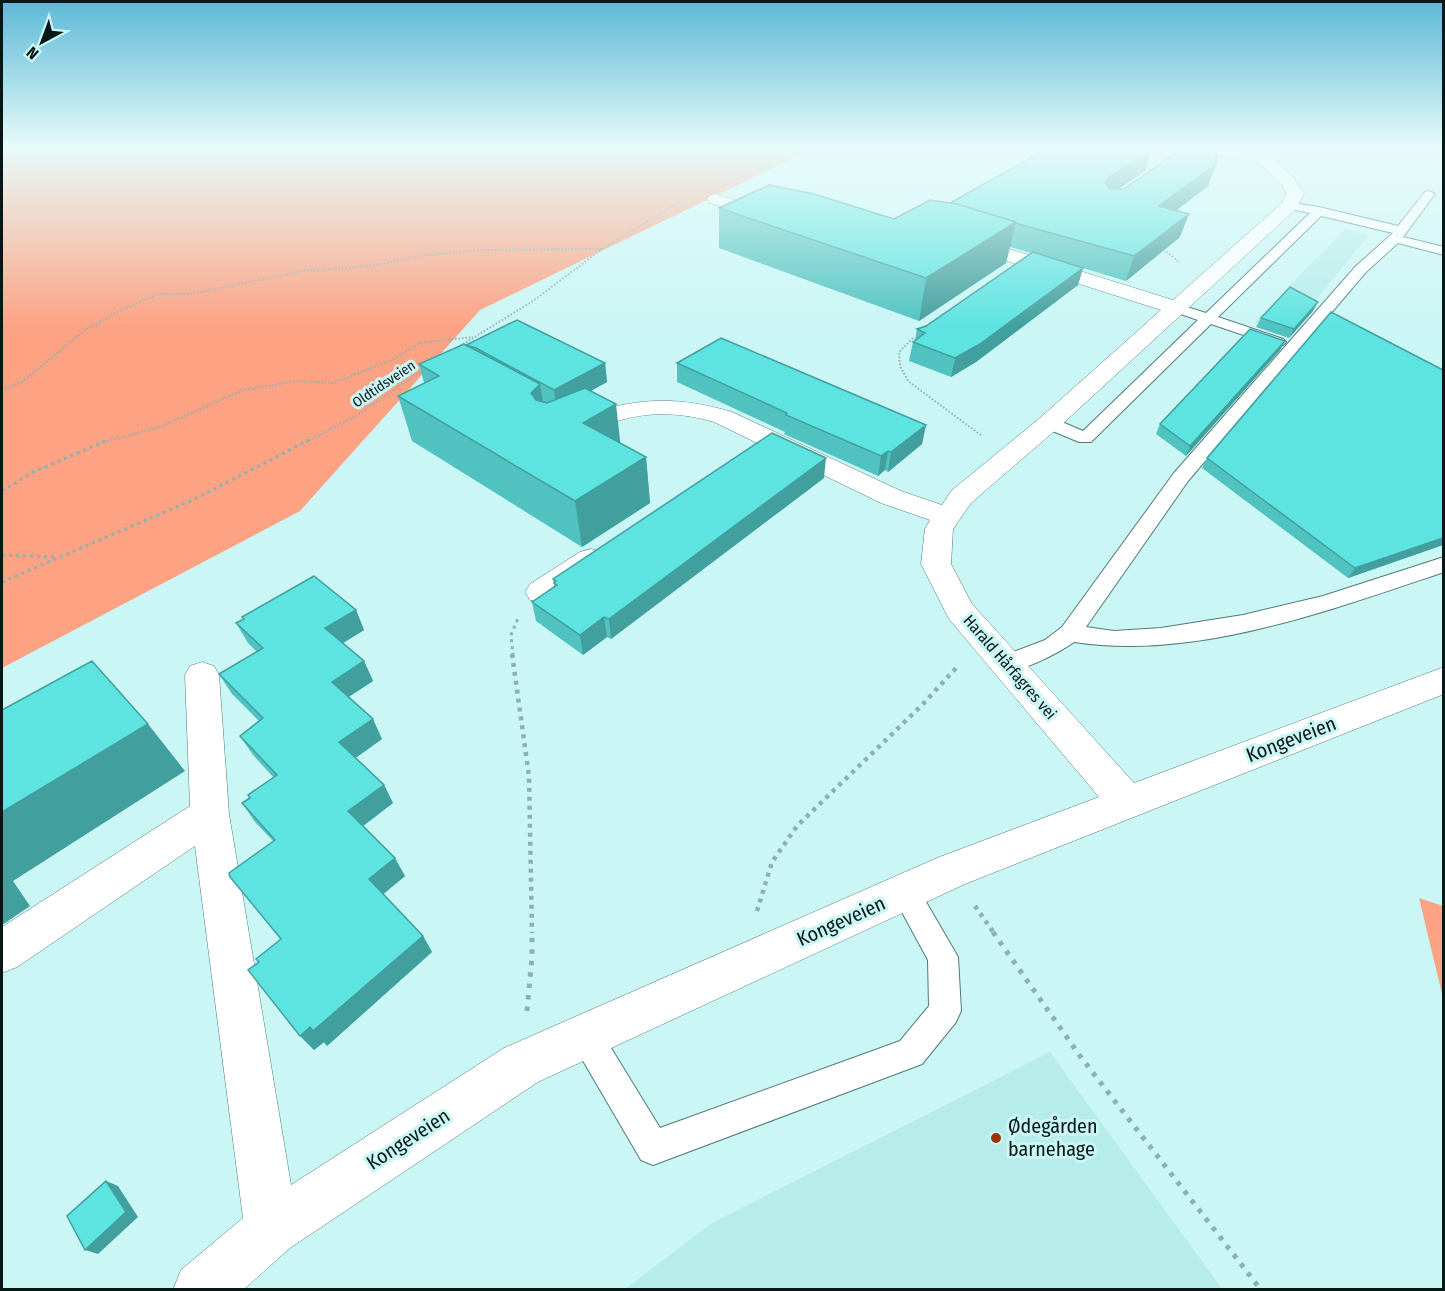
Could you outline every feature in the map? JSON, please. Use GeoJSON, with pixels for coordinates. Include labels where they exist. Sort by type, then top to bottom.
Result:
{"type":"FeatureCollection","features":[{"type":"Feature","properties":{"kind":"street"},"geometry":{"type":"LineString","coordinates":[[742,207],[789,222]]}},
{"type":"Feature","properties":{"kind":"street","name":"Harald Hårfagres vei"},"geometry":{"type":"LineString","coordinates":[[1126,801],[960,611],[936,564],[939,529],[961,497],[1049,423],[1288,207]]}},
{"type":"Feature","properties":{"kind":"street"},"geometry":{"type":"LineString","coordinates":[[945,236],[1177,308]]}},
{"type":"Feature","properties":{"kind":"street"},"geometry":{"type":"LineString","coordinates":[[1007,273],[1026,260]]}},
{"type":"Feature","properties":{"kind":"street"},"geometry":{"type":"LineString","coordinates":[[558,428],[614,412],[642,407],[694,408],[723,417],[891,497],[947,516]]}},
{"type":"Feature","properties":{"kind":"street"},"geometry":{"type":"LineString","coordinates":[[739,459],[769,439]]}},
{"type":"Feature","properties":{"kind":"street"},"geometry":{"type":"LineString","coordinates":[[541,592],[610,546]]}},
{"type":"Feature","properties":{"kind":"street"},"geometry":{"type":"LineString","coordinates":[[202,675],[210,814],[271,1228]]}},
{"type":"Feature","properties":{"kind":"street","name":"Kongeveien"},"geometry":{"type":"LineString","coordinates":[[201,1290],[271,1228],[521,1065],[951,871],[1126,801],[1443,680]]}},
{"type":"Feature","properties":{"kind":"street"},"geometry":{"type":"LineString","coordinates":[[2,952],[210,814]]}},
{"type":"Feature","properties":{"kind":"lane"},"geometry":{"type":"LineString","coordinates":[[1301,207],[1398,235],[1443,251]]}},
{"type":"Feature","properties":{"kind":"lane"},"geometry":{"type":"LineString","coordinates":[[1006,663],[1053,646],[1070,633],[1181,477],[1293,347],[1329,314],[1361,269],[1398,235],[1419,207]]}},
{"type":"Feature","properties":{"kind":"lane"},"geometry":{"type":"LineString","coordinates":[[1049,423],[1085,438],[1319,211]]}},
{"type":"Feature","properties":{"kind":"lane"},"geometry":{"type":"LineString","coordinates":[[1177,308],[1293,347]]}},
{"type":"Feature","properties":{"kind":"lane"},"geometry":{"type":"LineString","coordinates":[[1070,633],[1118,639],[1206,632],[1365,591],[1443,564]]}},
{"type":"Feature","properties":{"kind":"lane"},"geometry":{"type":"LineString","coordinates":[[586,1036],[653,1148],[911,1053],[945,1011],[943,957],[905,892]]}},
{"type":"Feature","properties":{"kind":"path"},"geometry":{"type":"LineString","coordinates":[[459,347],[533,301],[602,249],[670,207]]}},
{"type":"Feature","properties":{"kind":"path"},"geometry":{"type":"LineString","coordinates":[[1161,247],[1204,283]]}},
{"type":"Feature","properties":{"kind":"path"},"geometry":{"type":"LineString","coordinates":[[2,390],[22,382],[85,330],[119,311],[159,294],[190,294],[303,271],[368,266],[428,255],[480,250],[602,249]]}},
{"type":"Feature","properties":{"kind":"path"},"geometry":{"type":"LineString","coordinates":[[2,490],[33,472],[115,437],[160,427],[243,390],[298,381],[332,383],[390,361],[420,343],[476,336]]}},
{"type":"Feature","properties":{"kind":"path"},"geometry":{"type":"LineString","coordinates":[[913,338],[899,352],[900,366],[908,381],[1010,456]]}},
{"type":"Feature","properties":{"kind":"path","name":"Oldtidsveien"},"geometry":{"type":"LineString","coordinates":[[2,582],[195,499],[356,416],[431,365]]}},
{"type":"Feature","properties":{"kind":"path"},"geometry":{"type":"LineString","coordinates":[[2,555],[58,557]]}},
{"type":"Feature","properties":{"kind":"path"},"geometry":{"type":"LineString","coordinates":[[521,1065],[532,957],[530,787],[511,635],[519,615],[541,592]]}},
{"type":"Feature","properties":{"kind":"path"},"geometry":{"type":"LineString","coordinates":[[756,960],[757,906],[772,862],[797,826],[922,705],[984,638]]}},
{"type":"Feature","properties":{"kind":"path"},"geometry":{"type":"LineString","coordinates":[[951,871],[1080,1056],[1261,1290]]}},
{"type":"Feature","properties":{"kind":"shaded area"},"geometry":{"type":"Polygon","coordinates":[[[2,207],[692,207],[480,310],[300,511],[2,668],[2,207]]]}},
{"type":"Feature","properties":{"kind":"shaded area"},"geometry":{"type":"Polygon","coordinates":[[[1345,229],[1369,235],[1289,332],[1255,322],[1345,229]]]}},
{"type":"Feature","properties":{"kind":"shaded area"},"geometry":{"type":"Polygon","coordinates":[[[1419,898],[1443,906],[1443,998],[1419,898]]]}},
{"type":"Feature","properties":{"kind":"shaded area","name":"Ødegården barnehage"},"geometry":{"type":"Polygon","coordinates":[[[1050,1052],[1222,1289],[625,1289],[712,1223],[1050,1052]]]}},
{"type":"Feature","properties":{"kind":"building"},"geometry":{"type":"Polygon","coordinates":[[[856,207],[894,219],[916,207],[968,207],[1016,222],[926,278],[719,208],[856,207]]]}},
{"type":"Feature","properties":{"kind":"building"},"geometry":{"type":"Polygon","coordinates":[[[968,207],[1164,207],[1189,214],[1134,256],[968,207]]]}},
{"type":"Feature","properties":{"kind":"building"},"geometry":{"type":"Polygon","coordinates":[[[1033,252],[1083,268],[980,344],[955,358],[913,342],[925,333],[917,329],[926,326],[1033,252]]]}},
{"type":"Feature","properties":{"kind":"building"},"geometry":{"type":"Polygon","coordinates":[[[1290,287],[1318,302],[1294,329],[1261,318],[1290,287]]]}},
{"type":"Feature","properties":{"kind":"building"},"geometry":{"type":"Polygon","coordinates":[[[1331,312],[1443,370],[1443,538],[1355,568],[1207,458],[1331,312]]]}},
{"type":"Feature","properties":{"kind":"building"},"geometry":{"type":"Polygon","coordinates":[[[517,320],[605,363],[554,390],[476,348],[466,345],[517,320]]]}},
{"type":"Feature","properties":{"kind":"building"},"geometry":{"type":"Polygon","coordinates":[[[1250,329],[1285,341],[1190,446],[1160,424],[1250,329]]]}},
{"type":"Feature","properties":{"kind":"building"},"geometry":{"type":"Polygon","coordinates":[[[721,338],[926,425],[891,452],[888,451],[881,456],[786,415],[787,413],[677,363],[721,338]]]}},
{"type":"Feature","properties":{"kind":"building"},"geometry":{"type":"Polygon","coordinates":[[[464,344],[540,384],[531,393],[536,400],[547,403],[585,388],[616,404],[583,423],[646,457],[575,501],[398,396],[439,376],[419,364],[464,344]]]}},
{"type":"Feature","properties":{"kind":"building"},"geometry":{"type":"Polygon","coordinates":[[[772,433],[826,458],[609,619],[604,617],[580,635],[532,602],[557,585],[553,579],[772,433]]]}},
{"type":"Feature","properties":{"kind":"building"},"geometry":{"type":"Polygon","coordinates":[[[314,576],[356,610],[325,628],[364,661],[332,682],[373,719],[339,742],[384,785],[348,811],[395,858],[369,879],[423,936],[313,1031],[310,1027],[300,1036],[248,970],[259,962],[256,959],[281,939],[229,873],[275,840],[242,803],[250,798],[248,795],[277,775],[240,736],[263,718],[219,674],[263,648],[236,623],[244,619],[242,617],[314,576]]]}},
{"type":"Feature","properties":{"kind":"building"},"geometry":{"type":"Polygon","coordinates":[[[92,661],[148,724],[2,812],[2,710],[92,661]]]}},
{"type":"Feature","properties":{"kind":"building"},"geometry":{"type":"Polygon","coordinates":[[[106,1181],[126,1212],[85,1250],[67,1216],[106,1181]]]}},
{"type":"Feature","properties":{"kind":"place","name":"Ødegården barnehage"},"geometry":{"type":"Point","coordinates":[996,1138]}}]}
